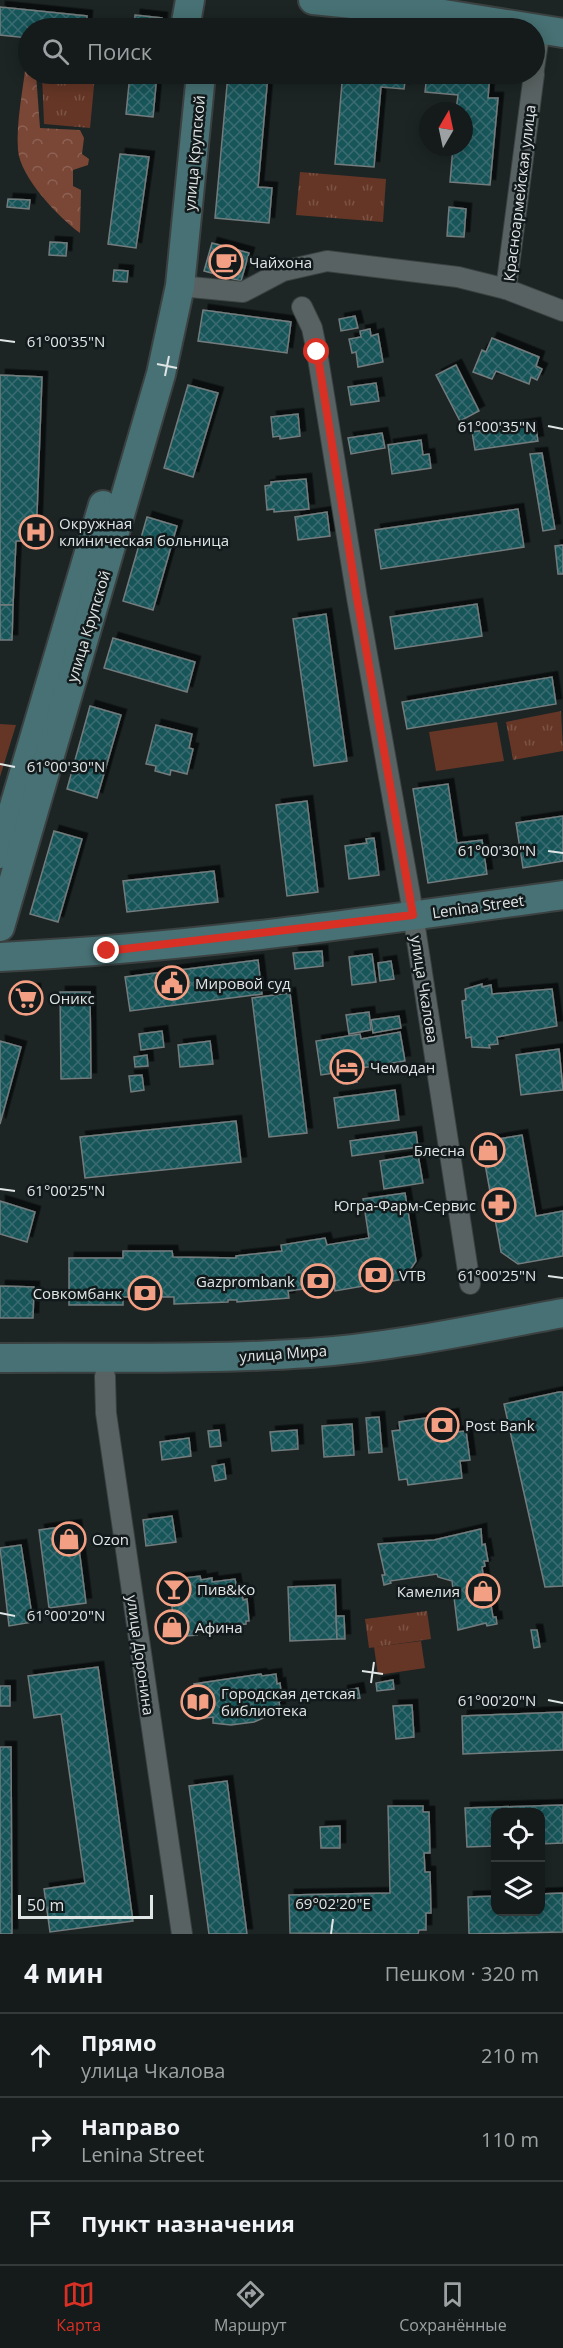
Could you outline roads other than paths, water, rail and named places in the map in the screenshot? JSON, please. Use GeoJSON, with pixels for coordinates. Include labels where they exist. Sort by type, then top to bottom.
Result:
{"type":"FeatureCollection","features":[{"type":"Feature","properties":{"kind":"main road"},"geometry":{"type":"LineString","coordinates":[[187,18],[190,0]]}},
{"type":"Feature","properties":{"kind":"main road"},"geometry":{"type":"LineString","coordinates":[[204,0],[205,18]]}},
{"type":"Feature","properties":{"kind":"main road"},"geometry":{"type":"LineString","coordinates":[[313,0],[432,6],[489,18]]}},
{"type":"Feature","properties":{"kind":"main road","name":"улица Крупской"},"geometry":{"type":"LineString","coordinates":[[171,285],[181,84]]}},
{"type":"Feature","properties":{"kind":"main road","name":"улица Крупской"},"geometry":{"type":"LineString","coordinates":[[0,927],[161,374],[163,329],[200,84]]}},
{"type":"Feature","properties":{"kind":"main road","name":"улица Крупской"},"geometry":{"type":"LineString","coordinates":[[0,854],[144,369],[163,329]]}},
{"type":"Feature","properties":{"kind":"main road","name":"Lenina Street"},"geometry":{"type":"LineString","coordinates":[[0,957],[107,951],[563,895]]}},
{"type":"Feature","properties":{"kind":"main road","name":"улица Мира"},"geometry":{"type":"LineString","coordinates":[[0,1358],[105,1367],[256,1374],[318,1370],[471,1339],[563,1313]]}},
{"type":"Feature","properties":{"kind":"main road","name":"улица Мира"},"geometry":{"type":"LineString","coordinates":[[471,1339],[563,1332]]}},
{"type":"Feature","properties":{"kind":"main road","name":"улица Мира"},"geometry":{"type":"LineString","coordinates":[[0,1377],[105,1367]]}},
{"type":"Feature","properties":{"kind":"street","name":"Красноармейская улица"},"geometry":{"type":"LineString","coordinates":[[545,45],[551,31]]}},
{"type":"Feature","properties":{"kind":"street","name":"Красноармейская улица"},"geometry":{"type":"LineString","coordinates":[[532,84],[506,289],[563,311]]}},
{"type":"Feature","properties":{"kind":"street"},"geometry":{"type":"LineString","coordinates":[[171,285],[243,292],[283,271],[327,261],[458,277],[506,289]]}},
{"type":"Feature","properties":{"kind":"street","name":"улица Чкалова"},"geometry":{"type":"LineString","coordinates":[[302,307],[312,328],[317,352],[357,598],[413,915],[470,1284]]}},
{"type":"Feature","properties":{"kind":"street","name":"улица Доронина"},"geometry":{"type":"LineString","coordinates":[[105,1367],[106,1413],[182,1934]]}},
{"type":"Feature","properties":{"kind":"place","name":"Чайхона"},"geometry":{"type":"Point","coordinates":[226,262]}},
{"type":"Feature","properties":{"kind":"place","name":"Окружная клиническая больница"},"geometry":{"type":"Point","coordinates":[36,532]}},
{"type":"Feature","properties":{"kind":"place","name":"Мировой суд"},"geometry":{"type":"Point","coordinates":[172,983]}},
{"type":"Feature","properties":{"kind":"place","name":"Оникс"},"geometry":{"type":"Point","coordinates":[26,998]}},
{"type":"Feature","properties":{"kind":"place","name":"Чемодан"},"geometry":{"type":"Point","coordinates":[347,1067]}},
{"type":"Feature","properties":{"kind":"place","name":"Блесна"},"geometry":{"type":"Point","coordinates":[488,1150]}},
{"type":"Feature","properties":{"kind":"place","name":"Югра-Фарм-Сервис"},"geometry":{"type":"Point","coordinates":[499,1205]}},
{"type":"Feature","properties":{"kind":"place","name":"VTB"},"geometry":{"type":"Point","coordinates":[376,1275]}},
{"type":"Feature","properties":{"kind":"place","name":"Gazprombank"},"geometry":{"type":"Point","coordinates":[318,1281]}},
{"type":"Feature","properties":{"kind":"place","name":"Совкомбанк"},"geometry":{"type":"Point","coordinates":[145,1293]}},
{"type":"Feature","properties":{"kind":"place","name":"Post Bank"},"geometry":{"type":"Point","coordinates":[442,1425]}},
{"type":"Feature","properties":{"kind":"place","name":"Ozon"},"geometry":{"type":"Point","coordinates":[69,1539]}},
{"type":"Feature","properties":{"kind":"place","name":"Пив&Ко"},"geometry":{"type":"Point","coordinates":[174,1589]}},
{"type":"Feature","properties":{"kind":"place","name":"Камелия"},"geometry":{"type":"Point","coordinates":[483,1591]}},
{"type":"Feature","properties":{"kind":"place","name":"Афина"},"geometry":{"type":"Point","coordinates":[172,1627]}},
{"type":"Feature","properties":{"kind":"place","name":"Городская детская библиотека"},"geometry":{"type":"Point","coordinates":[198,1702]}}]}
